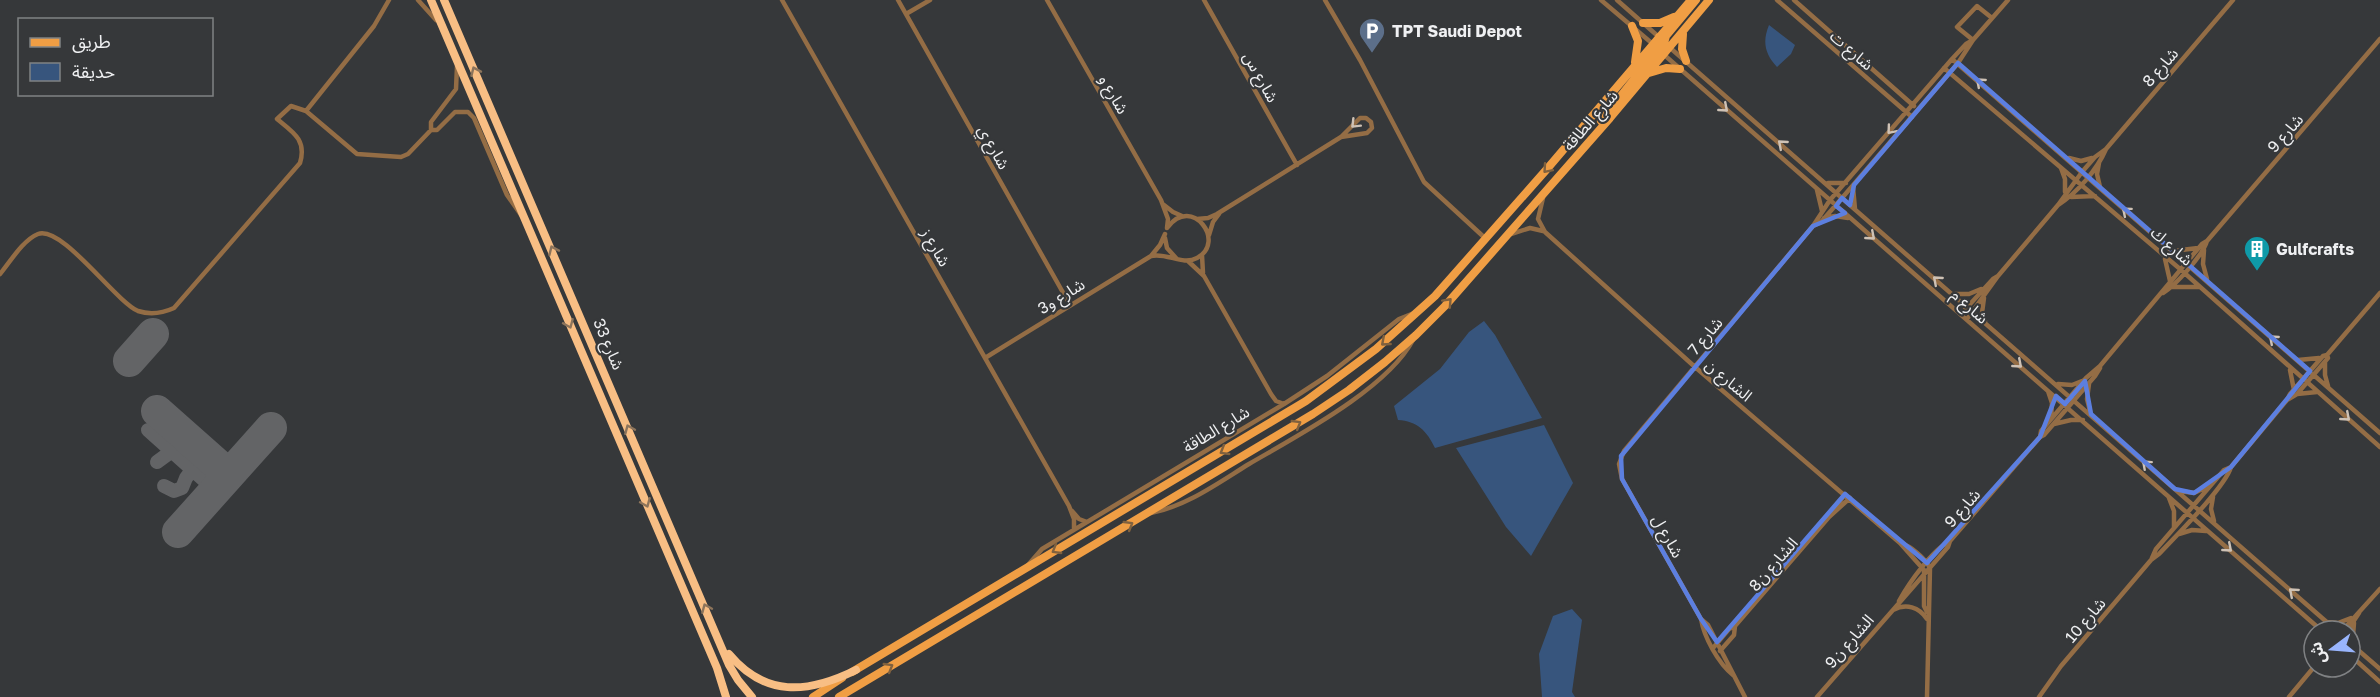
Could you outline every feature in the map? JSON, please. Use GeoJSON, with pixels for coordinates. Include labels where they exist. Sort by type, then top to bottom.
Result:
{"type":"FeatureCollection","features":[{"type":"Feature","properties":{"kind":"highway","name":"شارع 33"},"geometry":{"type":"LineString","coordinates":[[431,0],[717,668],[726,697]]}},
{"type":"Feature","properties":{"kind":"highway","name":"شارع 33"},"geometry":{"type":"LineString","coordinates":[[444,0],[733,672],[752,697]]}},
{"type":"Feature","properties":{"kind":"highway"},"geometry":{"type":"LineString","coordinates":[[716,632],[731,658],[745,675],[762,687],[776,692],[793,694],[807,692],[856,669]]}},
{"type":"Feature","properties":{"kind":"main road","name":"شارع الطاقة"},"geometry":{"type":"LineString","coordinates":[[813,697],[856,669],[1306,401],[1376,349],[1419,310],[1486,239],[1632,69],[1658,49],[1676,17],[1690,0]]}},
{"type":"Feature","properties":{"kind":"main road"},"geometry":{"type":"LineString","coordinates":[[1589,140],[1602,119],[1696,0]]}},
{"type":"Feature","properties":{"kind":"main road","name":"شارع الطاقة"},"geometry":{"type":"LineString","coordinates":[[1664,42],[1684,30],[1709,0]]}},
{"type":"Feature","properties":{"kind":"main road"},"geometry":{"type":"LineString","coordinates":[[1643,23],[1660,23],[1676,17]]}},
{"type":"Feature","properties":{"kind":"main road"},"geometry":{"type":"LineString","coordinates":[[1632,26],[1639,48],[1632,69]]}},
{"type":"Feature","properties":{"kind":"main road"},"geometry":{"type":"LineString","coordinates":[[1684,30],[1682,49],[1686,61]]}},
{"type":"Feature","properties":{"kind":"main road","name":"شارع الطاقة"},"geometry":{"type":"LineString","coordinates":[[839,697],[1148,514],[1350,390],[1416,335],[1508,235],[1645,76],[1658,49]]}},
{"type":"Feature","properties":{"kind":"main road"},"geometry":{"type":"LineString","coordinates":[[1645,76],[1666,68],[1680,69]]}},
{"type":"Feature","properties":{"kind":"street"},"geometry":{"type":"LineString","coordinates":[[306,111],[391,0]]}},
{"type":"Feature","properties":{"kind":"street"},"geometry":{"type":"LineString","coordinates":[[418,0],[432,14],[448,42]]}},
{"type":"Feature","properties":{"kind":"street","name":"شارع ز"},"geometry":{"type":"LineString","coordinates":[[782,0],[1069,506],[1079,519],[1087,522]]}},
{"type":"Feature","properties":{"kind":"street","name":"شارع ي"},"geometry":{"type":"LineString","coordinates":[[898,0],[1070,305]]}},
{"type":"Feature","properties":{"kind":"street"},"geometry":{"type":"LineString","coordinates":[[906,14],[930,0]]}},
{"type":"Feature","properties":{"kind":"street","name":"شارع و"},"geometry":{"type":"LineString","coordinates":[[1047,0],[1161,200],[1168,219],[1167,228]]}},
{"type":"Feature","properties":{"kind":"street","name":"شارع س"},"geometry":{"type":"LineString","coordinates":[[1204,0],[1297,165]]}},
{"type":"Feature","properties":{"kind":"street"},"geometry":{"type":"LineString","coordinates":[[1325,0],[1360,60],[1424,182],[1486,239]]}},
{"type":"Feature","properties":{"kind":"street","name":"شارع م"},"geometry":{"type":"LineString","coordinates":[[1601,0],[2308,619]]}},
{"type":"Feature","properties":{"kind":"street","name":"شارع م"},"geometry":{"type":"LineString","coordinates":[[1617,0],[2324,619]]}},
{"type":"Feature","properties":{"kind":"street","name":"شارع ت"},"geometry":{"type":"LineString","coordinates":[[1777,0],[1912,117]]}},
{"type":"Feature","properties":{"kind":"street","name":"شارع ت"},"geometry":{"type":"LineString","coordinates":[[1794,0],[1918,109]]}},
{"type":"Feature","properties":{"kind":"street","name":"شارع 7"},"geometry":{"type":"LineString","coordinates":[[1813,226],[1836,206],[1950,73],[1973,40],[2008,0]]}},
{"type":"Feature","properties":{"kind":"street","name":"شارع 8"},"geometry":{"type":"LineString","coordinates":[[2058,205],[2070,196],[2087,177],[2106,149],[2233,0]]}},
{"type":"Feature","properties":{"kind":"street"},"geometry":{"type":"LineString","coordinates":[[1973,40],[1957,27],[1977,6],[1992,18]]}},
{"type":"Feature","properties":{"kind":"street"},"geometry":{"type":"LineString","coordinates":[[1827,44],[1835,35]]}},
{"type":"Feature","properties":{"kind":"street","name":"شارع 9"},"geometry":{"type":"LineString","coordinates":[[1924,570],[1948,547],[1950,541],[2040,437],[2041,431],[2073,398],[2380,39]]}},
{"type":"Feature","properties":{"kind":"street","name":"شارع 7"},"geometry":{"type":"LineString","coordinates":[[1619,464],[1624,451],[1813,226],[1830,200],[1952,59],[1973,40]]}},
{"type":"Feature","properties":{"kind":"street","name":"شارع ك"},"geometry":{"type":"LineString","coordinates":[[1952,59],[2380,433]]}},
{"type":"Feature","properties":{"kind":"street"},"geometry":{"type":"LineString","coordinates":[[0,274],[33,237],[41,233],[49,234],[64,244],[136,310],[158,313],[174,308],[296,169],[302,156],[301,141],[277,119],[291,106],[306,111],[357,154],[401,157],[408,154],[431,130],[431,122],[456,89],[456,60]]}},
{"type":"Feature","properties":{"kind":"street","name":"شارع ك"},"geometry":{"type":"LineString","coordinates":[[1944,68],[2182,271],[2380,447]]}},
{"type":"Feature","properties":{"kind":"street"},"geometry":{"type":"LineString","coordinates":[[431,130],[437,130],[455,112],[464,111],[471,115],[507,195],[524,218]]}},
{"type":"Feature","properties":{"kind":"street"},"geometry":{"type":"LineString","coordinates":[[1176,258],[1167,248],[1165,234],[1167,228],[1177,218],[1184,216],[1197,219],[1208,218],[1341,137],[1360,118],[1366,118],[1371,122],[1372,128],[1367,133],[1341,137]]}},
{"type":"Feature","properties":{"kind":"street","name":"شارع 8"},"geometry":{"type":"LineString","coordinates":[[1967,319],[1998,276],[2058,205],[2076,179],[2095,157],[2106,149]]}},
{"type":"Feature","properties":{"kind":"street"},"geometry":{"type":"LineString","coordinates":[[2066,157],[2081,161],[2095,157]]}},
{"type":"Feature","properties":{"kind":"street"},"geometry":{"type":"LineString","coordinates":[[2099,162],[2098,181],[2103,192]]}},
{"type":"Feature","properties":{"kind":"street"},"geometry":{"type":"LineString","coordinates":[[2060,166],[2065,179],[2065,193]]}},
{"type":"Feature","properties":{"kind":"street"},"geometry":{"type":"LineString","coordinates":[[1826,183],[1846,183]]}},
{"type":"Feature","properties":{"kind":"street"},"geometry":{"type":"LineString","coordinates":[[1854,185],[1853,198],[1856,210]]}},
{"type":"Feature","properties":{"kind":"street"},"geometry":{"type":"LineString","coordinates":[[1815,188],[1821,199],[1822,211]]}},
{"type":"Feature","properties":{"kind":"street"},"geometry":{"type":"LineString","coordinates":[[1545,232],[1540,225],[1538,212],[1546,190]]}},
{"type":"Feature","properties":{"kind":"street"},"geometry":{"type":"LineString","coordinates":[[2070,196],[2095,196]]}},
{"type":"Feature","properties":{"kind":"street","name":"شارع و"},"geometry":{"type":"LineString","coordinates":[[1161,200],[1170,210],[1184,216]]}},
{"type":"Feature","properties":{"kind":"street"},"geometry":{"type":"LineString","coordinates":[[1222,211],[1213,222],[1202,254],[1201,265],[1204,276],[1271,394],[1276,401],[1284,404]]}},
{"type":"Feature","properties":{"kind":"street"},"geometry":{"type":"LineString","coordinates":[[1824,218],[1835,216],[1851,219]]}},
{"type":"Feature","properties":{"kind":"street"},"geometry":{"type":"LineString","coordinates":[[1197,219],[1203,223],[1209,235]]}},
{"type":"Feature","properties":{"kind":"street"},"geometry":{"type":"LineString","coordinates":[[1508,235],[1530,228],[1545,232]]}},
{"type":"Feature","properties":{"kind":"street","name":"الشارع ن"},"geometry":{"type":"LineString","coordinates":[[1545,232],[1695,366],[1900,543],[1924,570]]}},
{"type":"Feature","properties":{"kind":"street","name":"شارع و3"},"geometry":{"type":"LineString","coordinates":[[985,358],[1151,256],[1165,234]]}},
{"type":"Feature","properties":{"kind":"street"},"geometry":{"type":"LineString","coordinates":[[2173,251],[2201,249],[2208,282]]}},
{"type":"Feature","properties":{"kind":"street"},"geometry":{"type":"LineString","coordinates":[[1899,260],[1905,252]]}},
{"type":"Feature","properties":{"kind":"street"},"geometry":{"type":"LineString","coordinates":[[1151,256],[1164,254],[1188,261],[1204,276]]}},
{"type":"Feature","properties":{"kind":"street"},"geometry":{"type":"LineString","coordinates":[[1188,261],[1202,254]]}},
{"type":"Feature","properties":{"kind":"street"},"geometry":{"type":"LineString","coordinates":[[2164,256],[2171,284],[2199,287]]}},
{"type":"Feature","properties":{"kind":"street","name":"شارع 8"},"geometry":{"type":"LineString","coordinates":[[1961,314],[1998,276]]}},
{"type":"Feature","properties":{"kind":"street","name":"شارع 8"},"geometry":{"type":"LineString","coordinates":[[1954,294],[1970,294],[1984,288]]}},
{"type":"Feature","properties":{"kind":"street","name":"شارع 10"},"geometry":{"type":"LineString","coordinates":[[2151,560],[2156,549],[2174,527],[2224,470],[2231,466],[2380,293]]}},
{"type":"Feature","properties":{"kind":"street"},"geometry":{"type":"LineString","coordinates":[[1985,296],[1982,313],[1986,324]]}},
{"type":"Feature","properties":{"kind":"street","name":"شارع الطاقة"},"geometry":{"type":"LineString","coordinates":[[1026,568],[1042,549],[1284,404],[1344,363],[1399,319],[1419,310]]}},
{"type":"Feature","properties":{"kind":"street"},"geometry":{"type":"LineString","coordinates":[[2298,360],[2310,361],[2325,358],[2325,375],[2329,388]]}},
{"type":"Feature","properties":{"kind":"street"},"geometry":{"type":"LineString","coordinates":[[2289,367],[2295,392],[2317,392]]}},
{"type":"Feature","properties":{"kind":"street"},"geometry":{"type":"LineString","coordinates":[[2088,380],[2087,399],[2091,414]]}},
{"type":"Feature","properties":{"kind":"street","name":"شارع 9"},"geometry":{"type":"LineString","coordinates":[[2055,383],[2072,385],[2088,380]]}},
{"type":"Feature","properties":{"kind":"street"},"geometry":{"type":"LineString","coordinates":[[2044,387],[2052,403],[2052,422],[2083,420]]}},
{"type":"Feature","properties":{"kind":"street"},"geometry":{"type":"LineString","coordinates":[[1271,394],[1274,405],[1272,411]]}},
{"type":"Feature","properties":{"kind":"street","name":"شارع ل"},"geometry":{"type":"LineString","coordinates":[[1619,464],[1622,479],[1701,619],[1708,625],[1745,697]]}},
{"type":"Feature","properties":{"kind":"street","name":"شارع 10"},"geometry":{"type":"LineString","coordinates":[[2039,697],[2061,666],[2151,560],[2177,535],[2229,474],[2231,466]]}},
{"type":"Feature","properties":{"kind":"street","name":"شارع 10"},"geometry":{"type":"LineString","coordinates":[[2175,489],[2201,492],[2212,483]]}},
{"type":"Feature","properties":{"kind":"street"},"geometry":{"type":"LineString","coordinates":[[2214,492],[2211,508],[2215,523]]}},
{"type":"Feature","properties":{"kind":"street","name":"الشارع ن8"},"geometry":{"type":"LineString","coordinates":[[1713,648],[1729,630],[1736,626],[1847,496]]}},
{"type":"Feature","properties":{"kind":"street"},"geometry":{"type":"LineString","coordinates":[[2168,496],[2174,511],[2174,527]]}},
{"type":"Feature","properties":{"kind":"street","name":"شارع ز"},"geometry":{"type":"LineString","coordinates":[[1069,506],[1074,519],[1074,529]]}},
{"type":"Feature","properties":{"kind":"street"},"geometry":{"type":"LineString","coordinates":[[2177,535],[2192,530],[2208,531]]}},
{"type":"Feature","properties":{"kind":"street","name":"الشارع ن"},"geometry":{"type":"LineString","coordinates":[[1900,543],[1905,543],[1929,565]]}},
{"type":"Feature","properties":{"kind":"street"},"geometry":{"type":"LineString","coordinates":[[1927,697],[1929,565]]}},
{"type":"Feature","properties":{"kind":"street"},"geometry":{"type":"LineString","coordinates":[[1924,570],[1924,606],[1927,612]]}},
{"type":"Feature","properties":{"kind":"street","name":"الشارع ن9"},"geometry":{"type":"LineString","coordinates":[[1817,697],[1924,570]]}},
{"type":"Feature","properties":{"kind":"street"},"geometry":{"type":"LineString","coordinates":[[2262,578],[2268,570]]}},
{"type":"Feature","properties":{"kind":"street"},"geometry":{"type":"LineString","coordinates":[[2354,619],[2380,589]]}},
{"type":"Feature","properties":{"kind":"street"},"geometry":{"type":"LineString","coordinates":[[1891,611],[1911,607],[1918,610],[1928,620]]}},
{"type":"Feature","properties":{"kind":"street","name":"شارع ل"},"geometry":{"type":"LineString","coordinates":[[1701,619],[1702,628],[1725,669],[1734,676]]}},
{"type":"Feature","properties":{"kind":"street","name":"الشارع ن8"},"geometry":{"type":"LineString","coordinates":[[1717,655],[1734,634],[1736,626]]}},
{"type":"Feature","properties":{"kind":"street"},"geometry":{"type":"LineString","coordinates":[[2362,653],[2380,669]]}},
{"type":"Feature","properties":{"kind":"street"},"geometry":{"type":"LineString","coordinates":[[2362,666],[2380,682]]}},
{"type":"Feature","properties":{"kind":"street"},"geometry":{"type":"LineString","coordinates":[[2289,697],[2304,679]]}},
{"type":"Feature","properties":{"kind":"highlighted area"},"geometry":{"type":"Polygon","coordinates":[[[1958,63],[2310,371],[2231,467],[2194,493],[2175,489],[2091,414],[2085,381],[2065,404],[2056,396],[2040,437],[1927,563],[1845,494],[1717,642],[1701,619],[1622,479],[1621,456],[1813,226],[1845,213],[1836,206],[1842,198],[1850,205],[1854,185],[1958,63]]]}},
{"type":"Feature","properties":{"kind":"green space"},"geometry":{"type":"Polygon","coordinates":[[[1769,25],[1795,45],[1791,54],[1777,67],[1766,48],[1769,25]]]}},
{"type":"Feature","properties":{"kind":"green space"},"geometry":{"type":"Polygon","coordinates":[[[1484,321],[1495,335],[1542,418],[1435,448],[1421,428],[1411,422],[1398,420],[1394,406],[1440,369],[1469,332],[1484,321]]]}},
{"type":"Feature","properties":{"kind":"green space"},"geometry":{"type":"Polygon","coordinates":[[[1544,425],[1573,483],[1531,556],[1506,527],[1456,448],[1544,425]]]}},
{"type":"Feature","properties":{"kind":"green space"},"geometry":{"type":"Polygon","coordinates":[[[1572,609],[1582,620],[1572,692],[1575,697],[1542,697],[1539,654],[1553,616],[1572,609]]]}},
{"type":"Feature","properties":{"kind":"taxiway"},"geometry":{"type":"LineString","coordinates":[[148,430],[215,490]]}},
{"type":"Feature","properties":{"kind":"taxiway"},"geometry":{"type":"LineString","coordinates":[[157,462],[172,451]]}},
{"type":"Feature","properties":{"kind":"taxiway"},"geometry":{"type":"LineString","coordinates":[[164,486],[174,491],[182,488],[192,470]]}},
{"type":"Feature","properties":{"kind":"runway"},"geometry":{"type":"LineString","coordinates":[[129,361],[153,334]]}},
{"type":"Feature","properties":{"kind":"runway"},"geometry":{"type":"LineString","coordinates":[[157,411],[227,473]]}},
{"type":"Feature","properties":{"kind":"runway"},"geometry":{"type":"LineString","coordinates":[[178,532],[271,428]]}},
{"type":"Feature","properties":{"kind":"place","name":"TPT Saudi Depot"},"geometry":{"type":"Point","coordinates":[1372,54]}},
{"type":"Feature","properties":{"kind":"place","name":"Gulfcrafts"},"geometry":{"type":"Point","coordinates":[2257,272]}}]}
